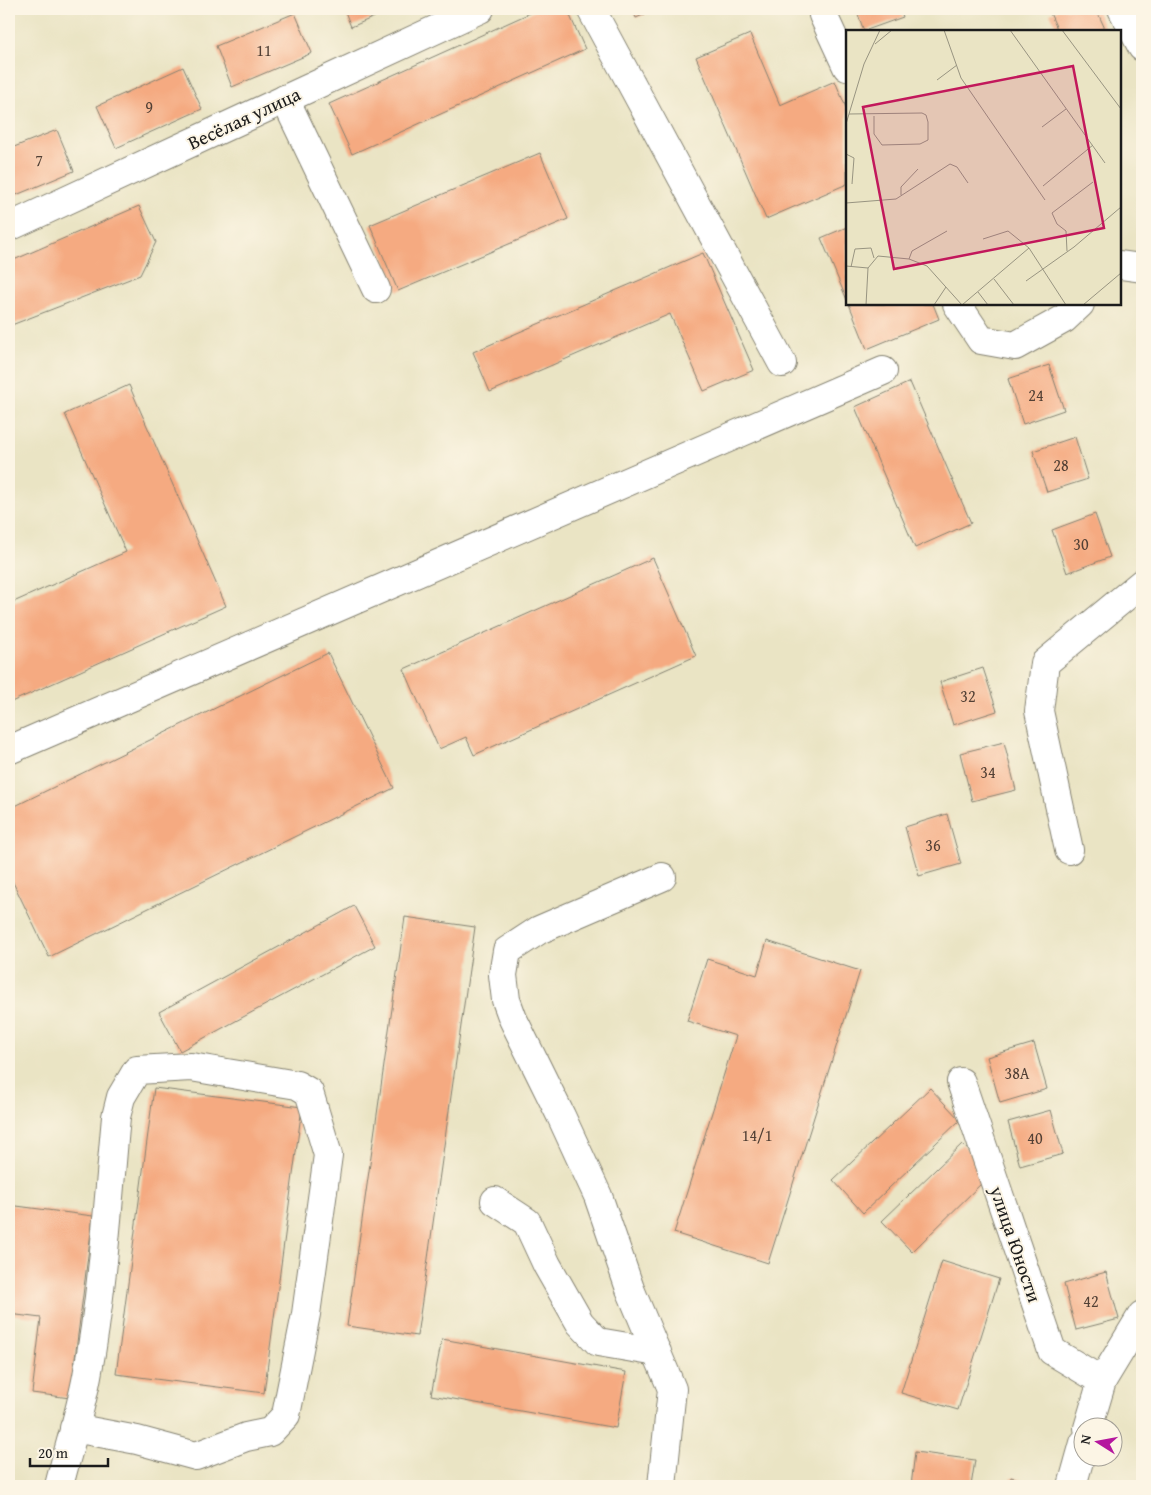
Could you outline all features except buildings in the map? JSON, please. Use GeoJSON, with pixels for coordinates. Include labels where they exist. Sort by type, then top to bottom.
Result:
{"type":"FeatureCollection","features":[{"type":"Feature","properties":{"kind":"street","name":"Весёлая улица"},"geometry":{"type":"LineString","coordinates":[[9,227],[480,9]]}},
{"type":"Feature","properties":{"kind":"street"},"geometry":{"type":"LineString","coordinates":[[591,9],[782,363]]}},
{"type":"Feature","properties":{"kind":"street"},"geometry":{"type":"LineString","coordinates":[[1122,9],[1142,47]]}},
{"type":"Feature","properties":{"kind":"street"},"geometry":{"type":"LineString","coordinates":[[823,15],[846,66]]}},
{"type":"Feature","properties":{"kind":"street"},"geometry":{"type":"LineString","coordinates":[[285,99],[376,289]]}},
{"type":"Feature","properties":{"kind":"street"},"geometry":{"type":"LineString","coordinates":[[1121,265],[1142,268]]}},
{"type":"Feature","properties":{"kind":"street"},"geometry":{"type":"LineString","coordinates":[[958,305],[981,340],[1015,346],[1064,319],[1079,305]]}},
{"type":"Feature","properties":{"kind":"street"},"geometry":{"type":"LineString","coordinates":[[9,750],[883,372]]}},
{"type":"Feature","properties":{"kind":"street"},"geometry":{"type":"LineString","coordinates":[[1069,850],[1039,711],[1045,663],[1142,583]]}},
{"type":"Feature","properties":{"kind":"street"},"geometry":{"type":"LineString","coordinates":[[662,877],[539,930],[507,951],[503,975],[506,1000],[513,1019],[598,1196],[630,1289],[672,1389],[662,1486]]}},
{"type":"Feature","properties":{"kind":"street"},"geometry":{"type":"LineString","coordinates":[[59,1486],[74,1428],[87,1378],[98,1305],[116,1117],[122,1097],[137,1070],[191,1067],[297,1085],[310,1092],[328,1155],[306,1314],[286,1415],[270,1432],[246,1437],[196,1456],[137,1440],[74,1428]]}},
{"type":"Feature","properties":{"kind":"street","name":"улица Юности"},"geometry":{"type":"LineString","coordinates":[[961,1082],[1052,1351],[1102,1381]]}},
{"type":"Feature","properties":{"kind":"street"},"geometry":{"type":"LineString","coordinates":[[495,1201],[527,1222],[547,1266],[576,1315],[598,1342],[657,1352]]}},
{"type":"Feature","properties":{"kind":"street"},"geometry":{"type":"LineString","coordinates":[[1091,1418],[1102,1381],[1142,1315]]}},
{"type":"Feature","properties":{"kind":"street"},"geometry":{"type":"LineString","coordinates":[[1072,1486],[1077,1468]]}}]}
